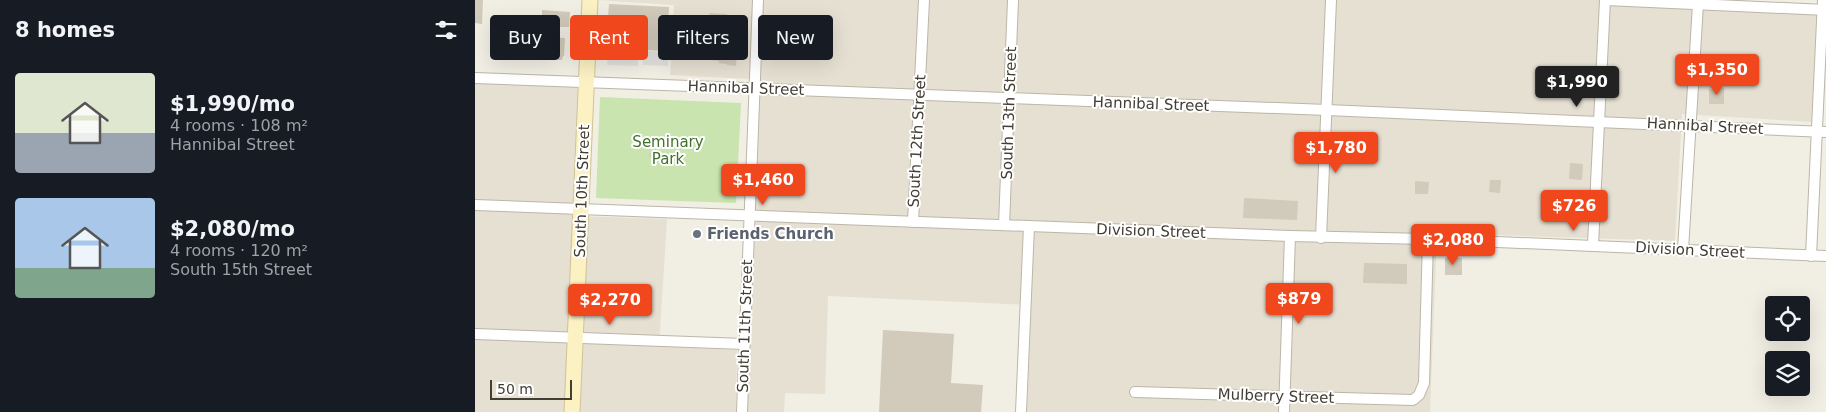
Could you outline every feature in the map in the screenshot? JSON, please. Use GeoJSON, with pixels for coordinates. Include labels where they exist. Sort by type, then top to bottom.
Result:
{"type":"FeatureCollection","features":[{"type":"Feature","properties":{"kind":"main road","name":"South 10th Street"},"geometry":{"type":"LineString","coordinates":[[572,412],[590,0]]}},
{"type":"Feature","properties":{"kind":"street","name":"South 11th Street"},"geometry":{"type":"LineString","coordinates":[[742,412],[758,0]]}},
{"type":"Feature","properties":{"kind":"street","name":"South 12th Street"},"geometry":{"type":"LineString","coordinates":[[913,222],[924,0]]}},
{"type":"Feature","properties":{"kind":"street","name":"South 13th Street"},"geometry":{"type":"LineString","coordinates":[[1004,225],[1013,0]]}},
{"type":"Feature","properties":{"kind":"street"},"geometry":{"type":"LineString","coordinates":[[1321,238],[1331,0]]}},
{"type":"Feature","properties":{"kind":"street"},"geometry":{"type":"LineString","coordinates":[[1593,245],[1606,0],[1824,7],[1822,131],[1811,256]]}},
{"type":"Feature","properties":{"kind":"street"},"geometry":{"type":"LineString","coordinates":[[1683,250],[1698,4]]}},
{"type":"Feature","properties":{"kind":"street","name":"Hannibal Street"},"geometry":{"type":"LineString","coordinates":[[475,78],[1327,110],[1822,131]]}},
{"type":"Feature","properties":{"kind":"street","name":"Division Street"},"geometry":{"type":"LineString","coordinates":[[475,205],[1321,238],[1428,239],[1593,245],[1826,256]]}},
{"type":"Feature","properties":{"kind":"street"},"geometry":{"type":"LineString","coordinates":[[1021,412],[1029,226]]}},
{"type":"Feature","properties":{"kind":"street"},"geometry":{"type":"LineString","coordinates":[[1283,412],[1290,236]]}},
{"type":"Feature","properties":{"kind":"street","name":"Mulberry Street"},"geometry":{"type":"LineString","coordinates":[[1135,392],[1409,400],[1417,397],[1424,383],[1428,239]]}},
{"type":"Feature","properties":{"kind":"street"},"geometry":{"type":"LineString","coordinates":[[475,334],[744,344]]}},
{"type":"Feature","properties":{"kind":"shaded area"},"geometry":{"type":"Polygon","coordinates":[[[597,0],[1646,0],[1818,7],[1812,122],[1682,114],[1675,241],[1437,233],[1430,412],[1027,412],[1031,305],[828,296],[825,394],[785,393],[784,412],[746,412],[750,79],[670,75],[671,60],[748,60],[748,15],[673,15],[674,5],[597,0]]]}},
{"type":"Feature","properties":{"kind":"shaded area"},"geometry":{"type":"Polygon","coordinates":[[[648,51],[658,52],[658,60],[668,60],[668,66],[643,65],[643,60],[648,60],[648,51]]]}},
{"type":"Feature","properties":{"kind":"shaded area"},"geometry":{"type":"Polygon","coordinates":[[[607,60],[638,60],[638,66],[607,65],[607,60]]]}},
{"type":"Feature","properties":{"kind":"shaded area"},"geometry":{"type":"Polygon","coordinates":[[[475,83],[580,87],[576,216],[667,219],[659,346],[737,350],[736,412],[475,412],[475,83]]]}},
{"type":"Feature","properties":{"kind":"green space","name":"Seminary Park"},"geometry":{"type":"Polygon","coordinates":[[[600,97],[741,103],[736,203],[596,198],[600,97]]]}},
{"type":"Feature","properties":{"kind":"building"},"geometry":{"type":"Polygon","coordinates":[[[475,0],[483,0],[482,24],[475,23],[475,0]]]}},
{"type":"Feature","properties":{"kind":"building"},"geometry":{"type":"Polygon","coordinates":[[[609,4],[669,7],[669,15],[658,15],[658,51],[648,50],[648,15],[608,15],[609,4]]]}},
{"type":"Feature","properties":{"kind":"building"},"geometry":{"type":"Polygon","coordinates":[[[542,10],[570,12],[569,27],[560,27],[560,15],[542,15],[542,10]]]}},
{"type":"Feature","properties":{"kind":"building"},"geometry":{"type":"Polygon","coordinates":[[[709,13],[727,14],[727,15],[709,15],[709,13]]]}},
{"type":"Feature","properties":{"kind":"building"},"geometry":{"type":"Polygon","coordinates":[[[560,38],[565,38],[562,60],[560,60],[560,38]]]}},
{"type":"Feature","properties":{"kind":"building"},"geometry":{"type":"Polygon","coordinates":[[[711,60],[736,60],[736,66],[719,63],[719,61],[711,60]]]}},
{"type":"Feature","properties":{"kind":"building"},"geometry":{"type":"Polygon","coordinates":[[[1724,88],[1724,104],[1709,104],[1709,89],[1724,88]]]}},
{"type":"Feature","properties":{"kind":"building"},"geometry":{"type":"Polygon","coordinates":[[[651,150],[658,150],[661,155],[659,161],[653,161],[649,156],[651,150]]]}},
{"type":"Feature","properties":{"kind":"building"},"geometry":{"type":"Polygon","coordinates":[[[1570,163],[1583,164],[1582,180],[1569,179],[1570,163]]]}},
{"type":"Feature","properties":{"kind":"building"},"geometry":{"type":"Polygon","coordinates":[[[1490,180],[1501,180],[1500,193],[1489,192],[1490,180]]]}},
{"type":"Feature","properties":{"kind":"building"},"geometry":{"type":"Polygon","coordinates":[[[1415,181],[1429,182],[1428,194],[1415,194],[1415,181]]]}},
{"type":"Feature","properties":{"kind":"building"},"geometry":{"type":"Polygon","coordinates":[[[1244,198],[1298,201],[1297,220],[1243,218],[1244,198]]]}},
{"type":"Feature","properties":{"kind":"building"},"geometry":{"type":"Polygon","coordinates":[[[1445,258],[1462,258],[1462,275],[1445,275],[1445,258]]]}},
{"type":"Feature","properties":{"kind":"building"},"geometry":{"type":"Polygon","coordinates":[[[1364,263],[1407,264],[1407,284],[1363,283],[1364,263]]]}},
{"type":"Feature","properties":{"kind":"building"},"geometry":{"type":"Polygon","coordinates":[[[883,330],[954,334],[951,383],[983,385],[981,412],[879,412],[883,330]]]}},
{"type":"Feature","properties":{"kind":"place","name":"Friends Church"},"geometry":{"type":"Point","coordinates":[697,234]}}]}
